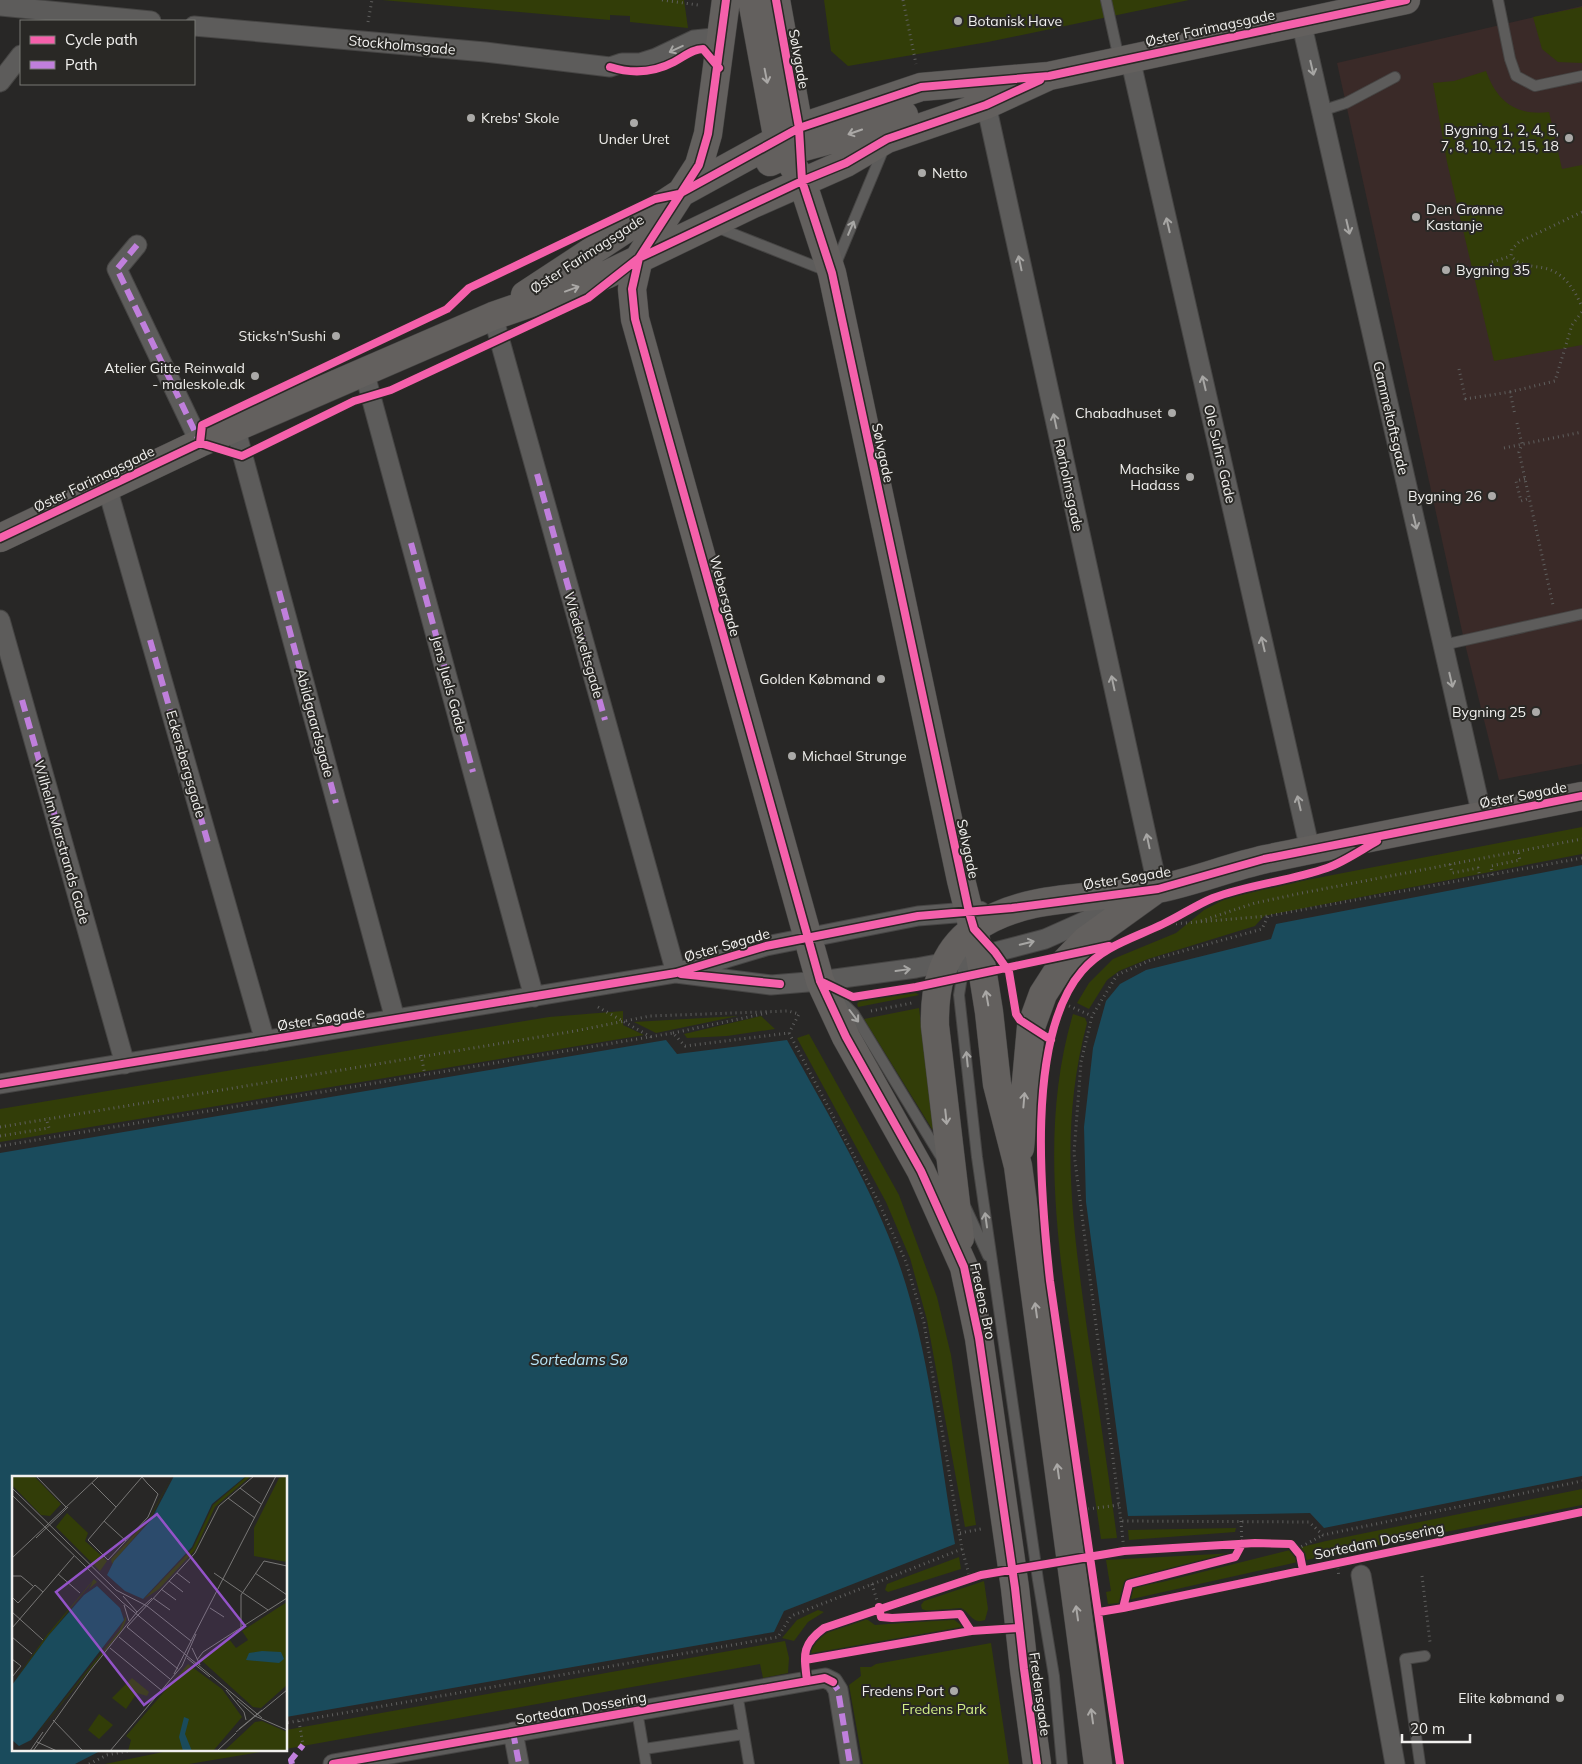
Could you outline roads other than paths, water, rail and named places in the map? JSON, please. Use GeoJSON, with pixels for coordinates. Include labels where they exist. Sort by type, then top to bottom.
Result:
{"type":"FeatureCollection","features":[{"type":"Feature","properties":{"kind":"street"},"geometry":{"type":"LineString","coordinates":[[638,258],[699,165],[708,134],[726,0]]}},
{"type":"Feature","properties":{"kind":"street","name":"Sølvgade"},"geometry":{"type":"LineString","coordinates":[[752,0],[790,143],[832,273],[971,921],[963,959]]}},
{"type":"Feature","properties":{"kind":"street","name":"Sølvgade"},"geometry":{"type":"LineString","coordinates":[[776,0],[790,143]]}},
{"type":"Feature","properties":{"kind":"street","name":"Øster Farimagsgade"},"geometry":{"type":"LineString","coordinates":[[0,538],[200,443],[364,371],[493,316],[577,288],[802,181],[846,163],[887,140],[983,93],[1125,59],[1406,0]]}},
{"type":"Feature","properties":{"kind":"street"},"geometry":{"type":"LineString","coordinates":[[0,6],[51,16],[131,20]]}},
{"type":"Feature","properties":{"kind":"street","name":"Gammeltoftsgade"},"geometry":{"type":"LineString","coordinates":[[1301,21],[1482,816]]}},
{"type":"Feature","properties":{"kind":"street","name":"Stockholmsgade"},"geometry":{"type":"LineString","coordinates":[[195,26],[485,52],[610,66],[622,62],[640,63],[656,58],[694,40],[722,37]]}},
{"type":"Feature","properties":{"kind":"street"},"geometry":{"type":"LineString","coordinates":[[0,82],[20,56]]}},
{"type":"Feature","properties":{"kind":"street","name":"Ole Suhrs Gade"},"geometry":{"type":"LineString","coordinates":[[1125,59],[1310,850]]}},
{"type":"Feature","properties":{"kind":"street","name":"Øster Farimagsgade"},"geometry":{"type":"LineString","coordinates":[[493,316],[673,204],[790,143],[921,87],[983,93]]}},
{"type":"Feature","properties":{"kind":"street"},"geometry":{"type":"LineString","coordinates":[[790,143],[983,93]]}},
{"type":"Feature","properties":{"kind":"street","name":"Rørholmsgade"},"geometry":{"type":"LineString","coordinates":[[983,93],[1158,889]]}},
{"type":"Feature","properties":{"kind":"street"},"geometry":{"type":"LineString","coordinates":[[137,245],[117,269],[200,443]]}},
{"type":"Feature","properties":{"kind":"street","name":"Webersgade"},"geometry":{"type":"LineString","coordinates":[[638,258],[632,289],[635,319],[820,981]]}},
{"type":"Feature","properties":{"kind":"street","name":"Wiedeweltsgade"},"geometry":{"type":"LineString","coordinates":[[493,316],[676,973]]}},
{"type":"Feature","properties":{"kind":"street","name":"Jens Juels Gade"},"geometry":{"type":"LineString","coordinates":[[364,371],[534,997]]}},
{"type":"Feature","properties":{"kind":"street","name":"Abildgaardsgade"},"geometry":{"type":"LineString","coordinates":[[235,428],[395,1019]]}},
{"type":"Feature","properties":{"kind":"street","name":"Eckersbergsgade"},"geometry":{"type":"LineString","coordinates":[[107,487],[265,1041]]}},
{"type":"Feature","properties":{"kind":"street","name":"Wilhelm Marstrands Gade"},"geometry":{"type":"LineString","coordinates":[[0,620],[125,1064]]}},
{"type":"Feature","properties":{"kind":"street","name":"Øster Søgade"},"geometry":{"type":"LineString","coordinates":[[676,973],[771,985],[820,981],[963,959],[1045,939],[1158,889],[1226,869],[1310,850],[1582,796]]}},
{"type":"Feature","properties":{"kind":"street"},"geometry":{"type":"LineString","coordinates":[[1018,1166],[1031,1027],[1043,994],[1061,966],[1086,940],[1158,889]]}},
{"type":"Feature","properties":{"kind":"street","name":"Øster Søgade"},"geometry":{"type":"LineString","coordinates":[[1012,908],[1158,889]]}},
{"type":"Feature","properties":{"kind":"street","name":"Fredens Bro"},"geometry":{"type":"LineString","coordinates":[[1012,908],[971,921],[956,945],[963,959],[937,982],[934,999],[935,1026],[964,1267],[980,1348],[1016,1588],[1019,1628]]}},
{"type":"Feature","properties":{"kind":"street","name":"Øster Søgade"},"geometry":{"type":"LineString","coordinates":[[1,1082],[125,1064],[676,973],[766,946],[918,916],[971,921]]}},
{"type":"Feature","properties":{"kind":"street"},"geometry":{"type":"LineString","coordinates":[[963,959],[989,1012],[997,1084],[1018,1166],[1079,1512],[1098,1764]]}},
{"type":"Feature","properties":{"kind":"street","name":"Fredens Bro"},"geometry":{"type":"LineString","coordinates":[[820,981],[846,1037],[921,1171],[964,1267]]}},
{"type":"Feature","properties":{"kind":"street"},"geometry":{"type":"LineString","coordinates":[[1361,1575],[1395,1764]]}},
{"type":"Feature","properties":{"kind":"street","name":"Fredensgade"},"geometry":{"type":"LineString","coordinates":[[1019,1628],[1037,1764]]}},
{"type":"Feature","properties":{"kind":"street","name":"Sortedam Dossering"},"geometry":{"type":"LineString","coordinates":[[333,1764],[824,1678],[833,1682],[838,1690],[850,1764]]}},
{"type":"Feature","properties":{"kind":"street"},"geometry":{"type":"LineString","coordinates":[[514,1732],[519,1764]]}},
{"type":"Feature","properties":{"kind":"lane"},"geometry":{"type":"LineString","coordinates":[[1106,0],[1125,59]]}},
{"type":"Feature","properties":{"kind":"lane"},"geometry":{"type":"LineString","coordinates":[[1498,0],[1516,76],[1535,86],[1582,76]]}},
{"type":"Feature","properties":{"kind":"lane"},"geometry":{"type":"LineString","coordinates":[[1321,111],[1346,103],[1395,77]]}},
{"type":"Feature","properties":{"kind":"lane"},"geometry":{"type":"LineString","coordinates":[[711,224],[832,273],[887,140]]}},
{"type":"Feature","properties":{"kind":"lane"},"geometry":{"type":"LineString","coordinates":[[1443,645],[1582,614]]}},
{"type":"Feature","properties":{"kind":"lane"},"geometry":{"type":"LineString","coordinates":[[963,959],[959,995],[977,1157],[1050,1652],[1062,1764]]}},
{"type":"Feature","properties":{"kind":"lane"},"geometry":{"type":"LineString","coordinates":[[820,981],[854,1014],[940,1155],[954,1181],[993,1268]]}},
{"type":"Feature","properties":{"kind":"lane"},"geometry":{"type":"LineString","coordinates":[[1420,1764],[1405,1659],[1425,1656]]}},
{"type":"Feature","properties":{"kind":"lane"},"geometry":{"type":"LineString","coordinates":[[737,1693],[749,1764]]}},
{"type":"Feature","properties":{"kind":"lane"},"geometry":{"type":"LineString","coordinates":[[637,1711],[646,1764]]}},
{"type":"Feature","properties":{"kind":"lane"},"geometry":{"type":"LineString","coordinates":[[644,1749],[744,1734]]}},
{"type":"Feature","properties":{"kind":"water"},"geometry":{"type":"Polygon","coordinates":[[[1582,865],[1582,1476],[1324,1528],[1310,1513],[1128,1516],[1086,1202],[1084,1127],[1093,1048],[1106,1001],[1120,984],[1146,970],[1271,939],[1276,924],[1582,865]]]}},
{"type":"Feature","properties":{"kind":"water","name":"Sortedams Sø"},"geometry":{"type":"Polygon","coordinates":[[[666,1040],[677,1054],[787,1040],[871,1196],[906,1284],[924,1357],[955,1544],[784,1611],[774,1632],[288,1717],[288,1476],[12,1476],[12,1752],[98,1752],[75,1764],[0,1764],[0,1153],[666,1040]]]}},
{"type":"Feature","properties":{"kind":"place","name":"Botanisk Have"},"geometry":{"type":"Point","coordinates":[958,21]}},
{"type":"Feature","properties":{"kind":"place","name":"Krebs' Skole"},"geometry":{"type":"Point","coordinates":[471,118]}},
{"type":"Feature","properties":{"kind":"place","name":"Under Uret"},"geometry":{"type":"Point","coordinates":[634,123]}},
{"type":"Feature","properties":{"kind":"place","name":"Bygning 1, 2, 4, 5, 7, 8, 10, 12, 15, 18"},"geometry":{"type":"Point","coordinates":[1569,138]}},
{"type":"Feature","properties":{"kind":"place","name":"Netto"},"geometry":{"type":"Point","coordinates":[922,173]}},
{"type":"Feature","properties":{"kind":"place","name":"Den Grønne Kastanje"},"geometry":{"type":"Point","coordinates":[1416,217]}},
{"type":"Feature","properties":{"kind":"place","name":"Bygning 35"},"geometry":{"type":"Point","coordinates":[1446,270]}},
{"type":"Feature","properties":{"kind":"place","name":"Sticks'n'Sushi"},"geometry":{"type":"Point","coordinates":[336,336]}},
{"type":"Feature","properties":{"kind":"place","name":"Atelier Gitte Reinwald - maleskole.dk"},"geometry":{"type":"Point","coordinates":[255,376]}},
{"type":"Feature","properties":{"kind":"place","name":"Chabadhuset"},"geometry":{"type":"Point","coordinates":[1172,413]}},
{"type":"Feature","properties":{"kind":"place","name":"Machsike Hadass"},"geometry":{"type":"Point","coordinates":[1190,477]}},
{"type":"Feature","properties":{"kind":"place","name":"Bygning 26"},"geometry":{"type":"Point","coordinates":[1492,496]}},
{"type":"Feature","properties":{"kind":"place","name":"Golden Købmand"},"geometry":{"type":"Point","coordinates":[881,679]}},
{"type":"Feature","properties":{"kind":"place","name":"Bygning 25"},"geometry":{"type":"Point","coordinates":[1536,712]}},
{"type":"Feature","properties":{"kind":"place","name":"Michael Strunge"},"geometry":{"type":"Point","coordinates":[792,756]}},
{"type":"Feature","properties":{"kind":"place","name":"Fredens Port"},"geometry":{"type":"Point","coordinates":[954,1691]}},
{"type":"Feature","properties":{"kind":"place","name":"Elite købmand"},"geometry":{"type":"Point","coordinates":[1560,1698]}},
{"type":"Feature","properties":{"kind":"park label","name":"Fredens Park"},"geometry":{"type":"Point","coordinates":[944,1709]}}]}
